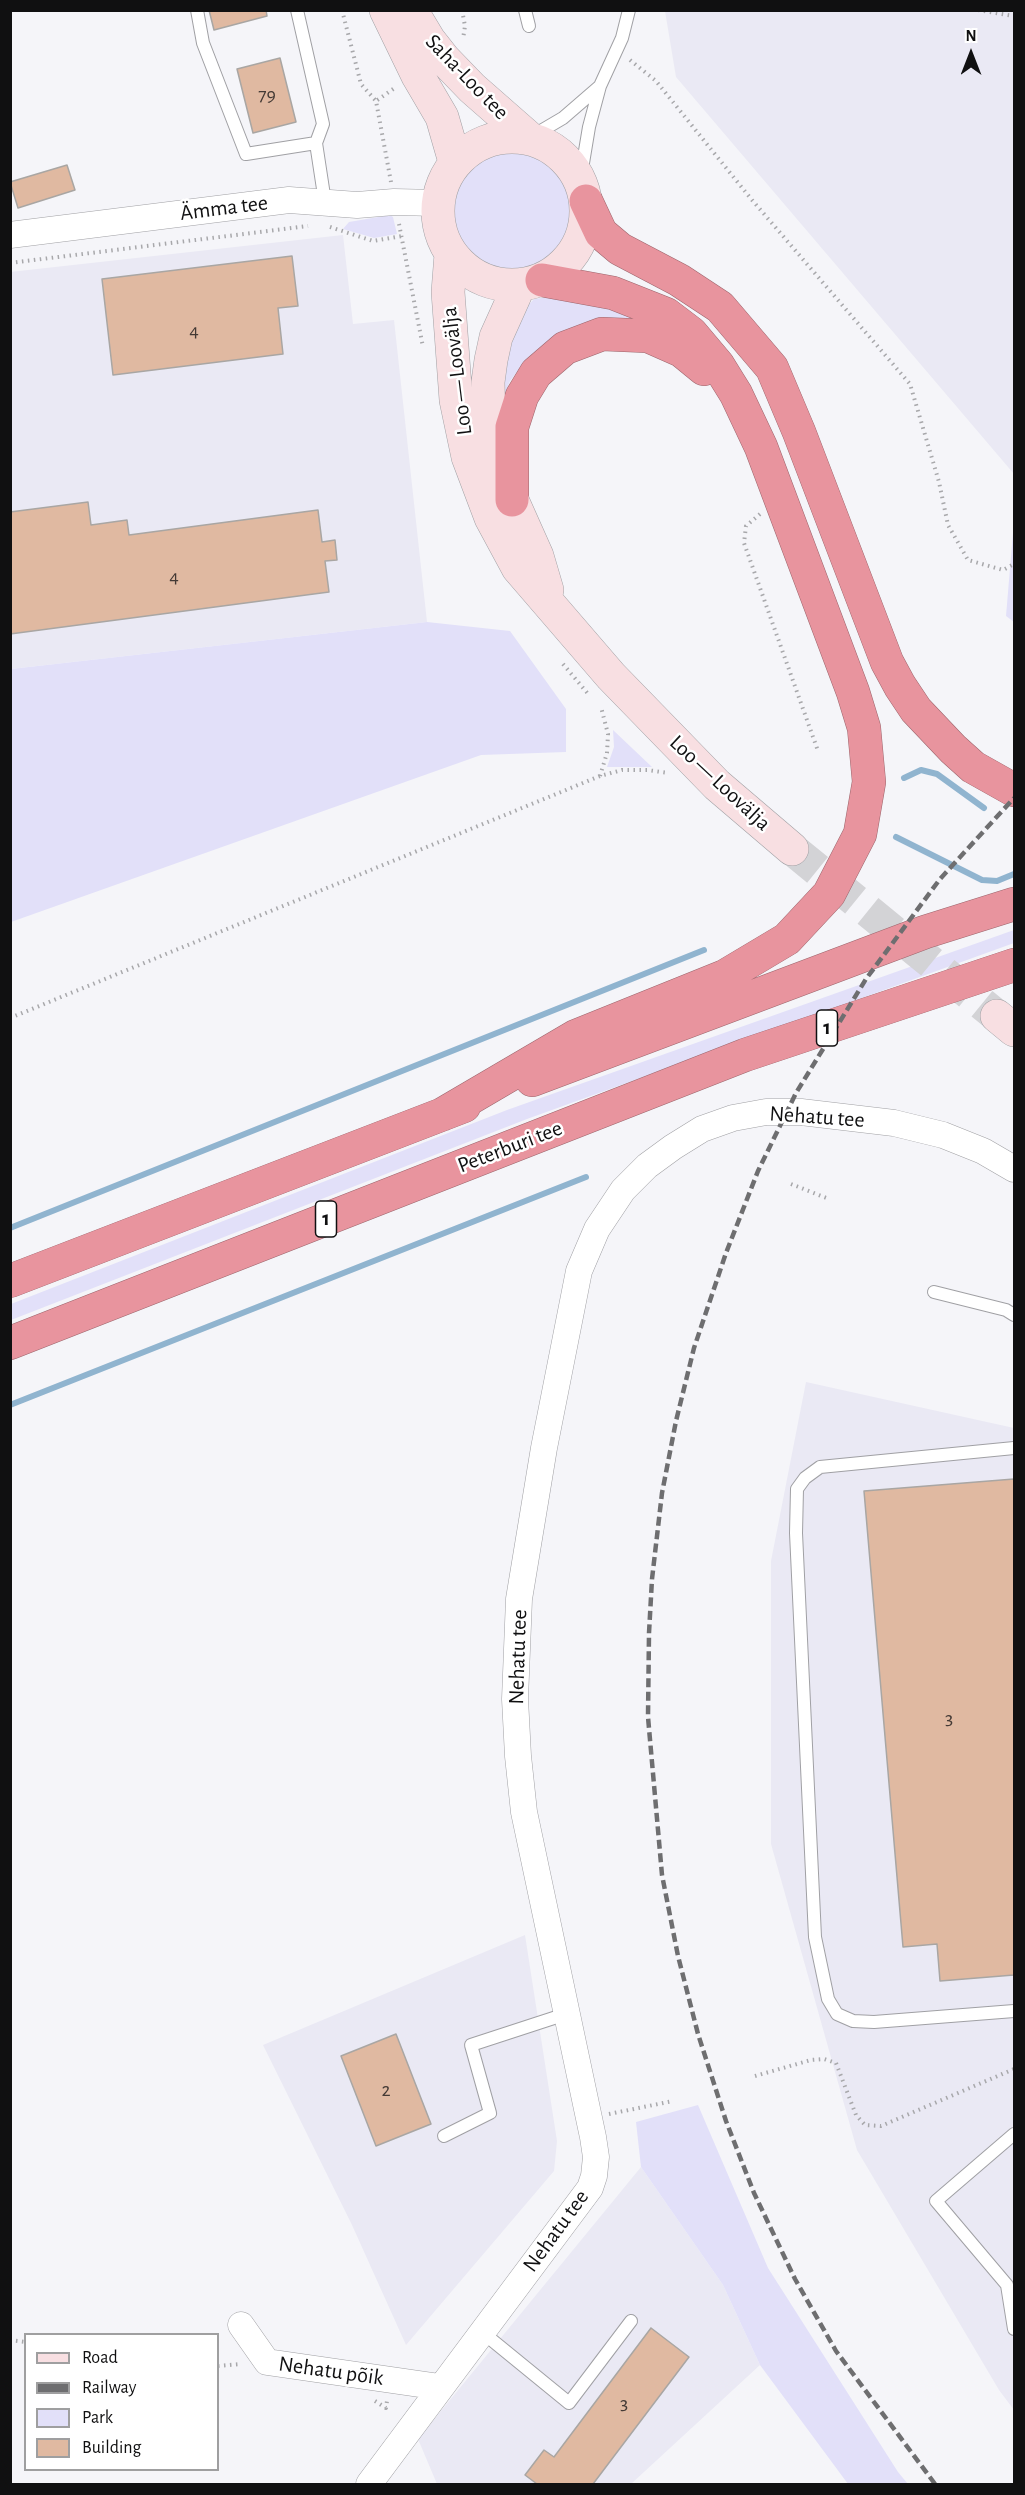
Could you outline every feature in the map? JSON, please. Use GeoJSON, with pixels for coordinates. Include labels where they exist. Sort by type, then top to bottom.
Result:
{"type":"FeatureCollection","features":[{"type":"Feature","properties":{"kind":"highway"},"geometry":{"type":"LineString","coordinates":[[583,191],[605,236],[620,249],[679,280],[720,307],[772,368],[799,432],[887,662],[900,686],[916,710],[953,749],[973,766],[1014,790]]}},
{"type":"Feature","properties":{"kind":"highway"},"geometry":{"type":"LineString","coordinates":[[443,1114],[576,1036],[725,976],[787,939],[829,894],[860,834],[869,782],[864,728],[853,692],[761,447],[736,394],[718,364],[691,333],[666,314],[613,292],[530,283]]}},
{"type":"Feature","properties":{"kind":"highway"},"geometry":{"type":"LineString","coordinates":[[512,500],[512,427],[522,396],[536,373],[565,348],[602,334],[648,336],[682,351],[736,394]]}},
{"type":"Feature","properties":{"kind":"highway"},"geometry":{"type":"LineString","coordinates":[[10,1281],[925,932],[1014,904]]}},
{"type":"Feature","properties":{"kind":"highway","name":"Peterburi tee"},"geometry":{"type":"LineString","coordinates":[[10,1343],[745,1055],[1014,965]]}},
{"type":"Feature","properties":{"kind":"street","name":"Saha-Loo tee"},"geometry":{"type":"LineString","coordinates":[[386,10],[418,76],[442,117],[455,162]]}},
{"type":"Feature","properties":{"kind":"street","name":"Saha-Loo tee"},"geometry":{"type":"LineString","coordinates":[[411,10],[429,40],[444,59],[472,88],[529,138]]}},
{"type":"Feature","properties":{"kind":"street"},"geometry":{"type":"LineString","coordinates":[[508,137],[529,138],[550,147],[568,162],[583,191],[585,225],[577,248],[562,267],[530,283],[499,285],[480,279],[464,269],[451,254],[442,238],[438,221],[438,203],[444,181],[455,162],[471,149],[489,140],[508,137]]}},
{"type":"Feature","properties":{"kind":"street","name":"Ämma tee"},"geometry":{"type":"LineString","coordinates":[[10,235],[289,200],[325,213],[357,206],[394,202],[438,203]]}},
{"type":"Feature","properties":{"kind":"street","name":"Loo — Loovälja"},"geometry":{"type":"LineString","coordinates":[[451,254],[448,292],[456,400],[468,456],[491,518],[518,568],[611,676],[717,785],[792,849]]}},
{"type":"Feature","properties":{"kind":"street","name":"Loo — Loovälja"},"geometry":{"type":"LineString","coordinates":[[530,283],[496,338],[488,382],[489,424],[512,500],[537,556],[552,609]]}},
{"type":"Feature","properties":{"kind":"street","name":"Nehatu tee"},"geometry":{"type":"LineString","coordinates":[[369,2484],[590,2188],[594,2176],[596,2157],[589,2118],[524,1812],[518,1756],[516,1654],[521,1588],[566,1330],[579,1271],[597,1228],[623,1190],[647,1166],[673,1148],[702,1129],[734,1118],[766,1112],[801,1112],[894,1123],[943,1135],[983,1151],[1014,1169]]}},
{"type":"Feature","properties":{"kind":"street","name":"Nehatu põik"},"geometry":{"type":"LineString","coordinates":[[241,2325],[267,2362],[440,2387]]}},
{"type":"Feature","properties":{"kind":"lane"},"geometry":{"type":"LineString","coordinates":[[197,10],[203,43],[246,154],[316,143]]}},
{"type":"Feature","properties":{"kind":"lane"},"geometry":{"type":"LineString","coordinates":[[297,10],[323,124],[316,143],[325,213]]}},
{"type":"Feature","properties":{"kind":"lane"},"geometry":{"type":"LineString","coordinates":[[525,10],[529,26]]}},
{"type":"Feature","properties":{"kind":"lane"},"geometry":{"type":"LineString","coordinates":[[583,191],[589,127],[600,86],[617,50],[629,10]]}},
{"type":"Feature","properties":{"kind":"lane"},"geometry":{"type":"LineString","coordinates":[[529,138],[563,118],[600,86]]}},
{"type":"Feature","properties":{"kind":"lane"},"geometry":{"type":"LineString","coordinates":[[934,1292],[1006,1310],[1014,1315]]}},
{"type":"Feature","properties":{"kind":"lane"},"geometry":{"type":"LineString","coordinates":[[1014,1448],[820,1467],[805,1478],[797,1489],[796,1533],[815,1937],[828,1999],[837,2014],[853,2021],[874,2022],[1014,2011]]}},
{"type":"Feature","properties":{"kind":"lane"},"geometry":{"type":"LineString","coordinates":[[444,2136],[490,2113],[471,2045],[566,2014]]}},
{"type":"Feature","properties":{"kind":"lane"},"geometry":{"type":"LineString","coordinates":[[1014,2134],[936,2201],[1007,2285],[1014,2329]]}},
{"type":"Feature","properties":{"kind":"lane"},"geometry":{"type":"LineString","coordinates":[[482,2332],[569,2403],[631,2321]]}},
{"type":"Feature","properties":{"kind":"path"},"geometry":{"type":"LineString","coordinates":[[342,10],[361,84],[376,101]]}},
{"type":"Feature","properties":{"kind":"path"},"geometry":{"type":"LineString","coordinates":[[978,10],[1014,16]]}},
{"type":"Feature","properties":{"kind":"path"},"geometry":{"type":"LineString","coordinates":[[617,50],[656,81],[752,200],[910,384],[939,483],[948,525],[968,560],[1003,570],[1014,564]]}},
{"type":"Feature","properties":{"kind":"path"},"geometry":{"type":"LineString","coordinates":[[325,213],[338,231],[373,241],[402,236]]}},
{"type":"Feature","properties":{"kind":"path"},"geometry":{"type":"LineString","coordinates":[[10,262],[313,225]]}},
{"type":"Feature","properties":{"kind":"path"},"geometry":{"type":"LineString","coordinates":[[783,506],[756,516],[746,526],[744,543],[818,751]]}},
{"type":"Feature","properties":{"kind":"path"},"geometry":{"type":"LineString","coordinates":[[600,776],[607,753],[608,734],[601,707]]}},
{"type":"Feature","properties":{"kind":"path"},"geometry":{"type":"LineString","coordinates":[[10,1018],[600,776],[622,770],[670,773]]}},
{"type":"Feature","properties":{"kind":"path"},"geometry":{"type":"LineString","coordinates":[[791,1184],[829,1199]]}},
{"type":"Feature","properties":{"kind":"path"},"geometry":{"type":"LineString","coordinates":[[755,2076],[811,2060],[824,2059],[836,2063],[856,2115],[865,2125],[881,2126],[1014,2069]]}},
{"type":"Feature","properties":{"kind":"path"},"geometry":{"type":"LineString","coordinates":[[589,2118],[673,2101]]}},
{"type":"Feature","properties":{"kind":"path"},"geometry":{"type":"LineString","coordinates":[[372,2400],[386,2408],[391,2380]]}},
{"type":"Feature","properties":{"kind":"shaded area"},"geometry":{"type":"Polygon","coordinates":[[[665,11],[1014,11],[1014,474],[676,77],[665,11]]]}},
{"type":"Feature","properties":{"kind":"shaded area"},"geometry":{"type":"Polygon","coordinates":[[[343,235],[353,324],[394,320],[427,622],[11,669],[10,272],[343,235]]]}},
{"type":"Feature","properties":{"kind":"shaded area"},"geometry":{"type":"Polygon","coordinates":[[[806,1382],[1014,1428],[1014,2410],[999,2390],[857,2150],[771,1844],[771,1561],[806,1382]]]}},
{"type":"Feature","properties":{"kind":"shaded area"},"geometry":{"type":"Polygon","coordinates":[[[525,1935],[557,2141],[554,2171],[406,2345],[352,2225],[263,2045],[525,1935]]]}},
{"type":"Feature","properties":{"kind":"shaded area"},"geometry":{"type":"Polygon","coordinates":[[[641,2167],[723,2285],[760,2365],[631,2484],[437,2484],[418,2439],[641,2167]]]}},
{"type":"Feature","properties":{"kind":"green space"},"geometry":{"type":"Polygon","coordinates":[[[511,148],[535,153],[555,167],[569,187],[574,211],[569,235],[555,255],[535,269],[511,274],[487,269],[467,255],[453,235],[448,211],[453,187],[467,167],[487,153],[511,148]]]}},
{"type":"Feature","properties":{"kind":"green space"},"geometry":{"type":"Polygon","coordinates":[[[390,215],[393,217],[397,234],[374,238],[343,229],[349,222],[390,215]]]}},
{"type":"Feature","properties":{"kind":"green space"},"geometry":{"type":"Polygon","coordinates":[[[549,297],[603,306],[642,320],[616,318],[592,322],[574,327],[556,336],[522,365],[510,381],[500,406],[502,359],[522,312],[534,299],[549,297]]]}},
{"type":"Feature","properties":{"kind":"green space"},"geometry":{"type":"Polygon","coordinates":[[[1014,521],[1014,622],[1006,616],[1014,521]]]}},
{"type":"Feature","properties":{"kind":"green space"},"geometry":{"type":"Polygon","coordinates":[[[427,622],[510,631],[566,709],[566,752],[481,755],[11,922],[11,669],[427,622]]]}},
{"type":"Feature","properties":{"kind":"green space"},"geometry":{"type":"Polygon","coordinates":[[[613,730],[652,767],[607,767],[614,747],[613,730]]]}},
{"type":"Feature","properties":{"kind":"green space"},"geometry":{"type":"Polygon","coordinates":[[[1014,930],[1014,943],[527,1119],[11,1320],[11,1304],[507,1110],[1014,930]]]}},
{"type":"Feature","properties":{"kind":"green space"},"geometry":{"type":"Polygon","coordinates":[[[698,2105],[768,2268],[898,2472],[908,2484],[848,2484],[760,2365],[723,2285],[641,2167],[636,2122],[698,2105]]]}},
{"type":"Feature","properties":{"kind":"building"},"geometry":{"type":"Polygon","coordinates":[[[209,10],[266,10],[267,16],[214,30],[209,10]]]}},
{"type":"Feature","properties":{"kind":"building"},"geometry":{"type":"Polygon","coordinates":[[[280,58],[296,122],[253,133],[237,69],[280,58]]]}},
{"type":"Feature","properties":{"kind":"building"},"geometry":{"type":"Polygon","coordinates":[[[67,165],[75,190],[18,208],[10,182],[67,165]]]}},
{"type":"Feature","properties":{"kind":"building"},"geometry":{"type":"Polygon","coordinates":[[[292,256],[298,306],[278,308],[283,354],[113,375],[102,279],[292,256]]]}},
{"type":"Feature","properties":{"kind":"building"},"geometry":{"type":"Polygon","coordinates":[[[88,502],[91,525],[127,520],[129,535],[318,510],[322,542],[335,540],[337,560],[325,561],[329,592],[10,634],[10,512],[88,502]]]}},
{"type":"Feature","properties":{"kind":"building"},"geometry":{"type":"Polygon","coordinates":[[[1014,1479],[1014,1975],[940,1981],[937,1944],[903,1947],[864,1491],[1014,1479]]]}},
{"type":"Feature","properties":{"kind":"building"},"geometry":{"type":"Polygon","coordinates":[[[396,2034],[431,2124],[376,2146],[341,2056],[396,2034]]]}},
{"type":"Feature","properties":{"kind":"building"},"geometry":{"type":"Polygon","coordinates":[[[651,2328],[689,2357],[593,2484],[537,2484],[525,2475],[544,2450],[554,2457],[651,2328]]]}},
{"type":"Feature","properties":{"kind":"waterway"},"geometry":{"type":"LineString","coordinates":[[904,778],[921,770],[937,774],[984,808]]}},
{"type":"Feature","properties":{"kind":"waterway"},"geometry":{"type":"LineString","coordinates":[[896,837],[982,880],[997,881],[1014,874]]}},
{"type":"Feature","properties":{"kind":"waterway"},"geometry":{"type":"LineString","coordinates":[[10,1228],[704,950]]}},
{"type":"Feature","properties":{"kind":"waterway"},"geometry":{"type":"LineString","coordinates":[[10,1405],[586,1177]]}},
{"type":"Feature","properties":{"kind":"tunnel"},"geometry":{"type":"LineString","coordinates":[[792,849],[997,1016]]}},
{"type":"Feature","properties":{"kind":"railway"},"geometry":{"type":"LineString","coordinates":[[935,2484],[836,2351],[795,2279],[754,2193],[726,2121],[698,2034],[678,1956],[662,1875],[648,1717],[649,1633],[652,1579],[662,1493],[676,1421],[694,1348],[726,1253],[758,1171],[796,1093],[866,979],[940,879],[1014,798]]}}]}
